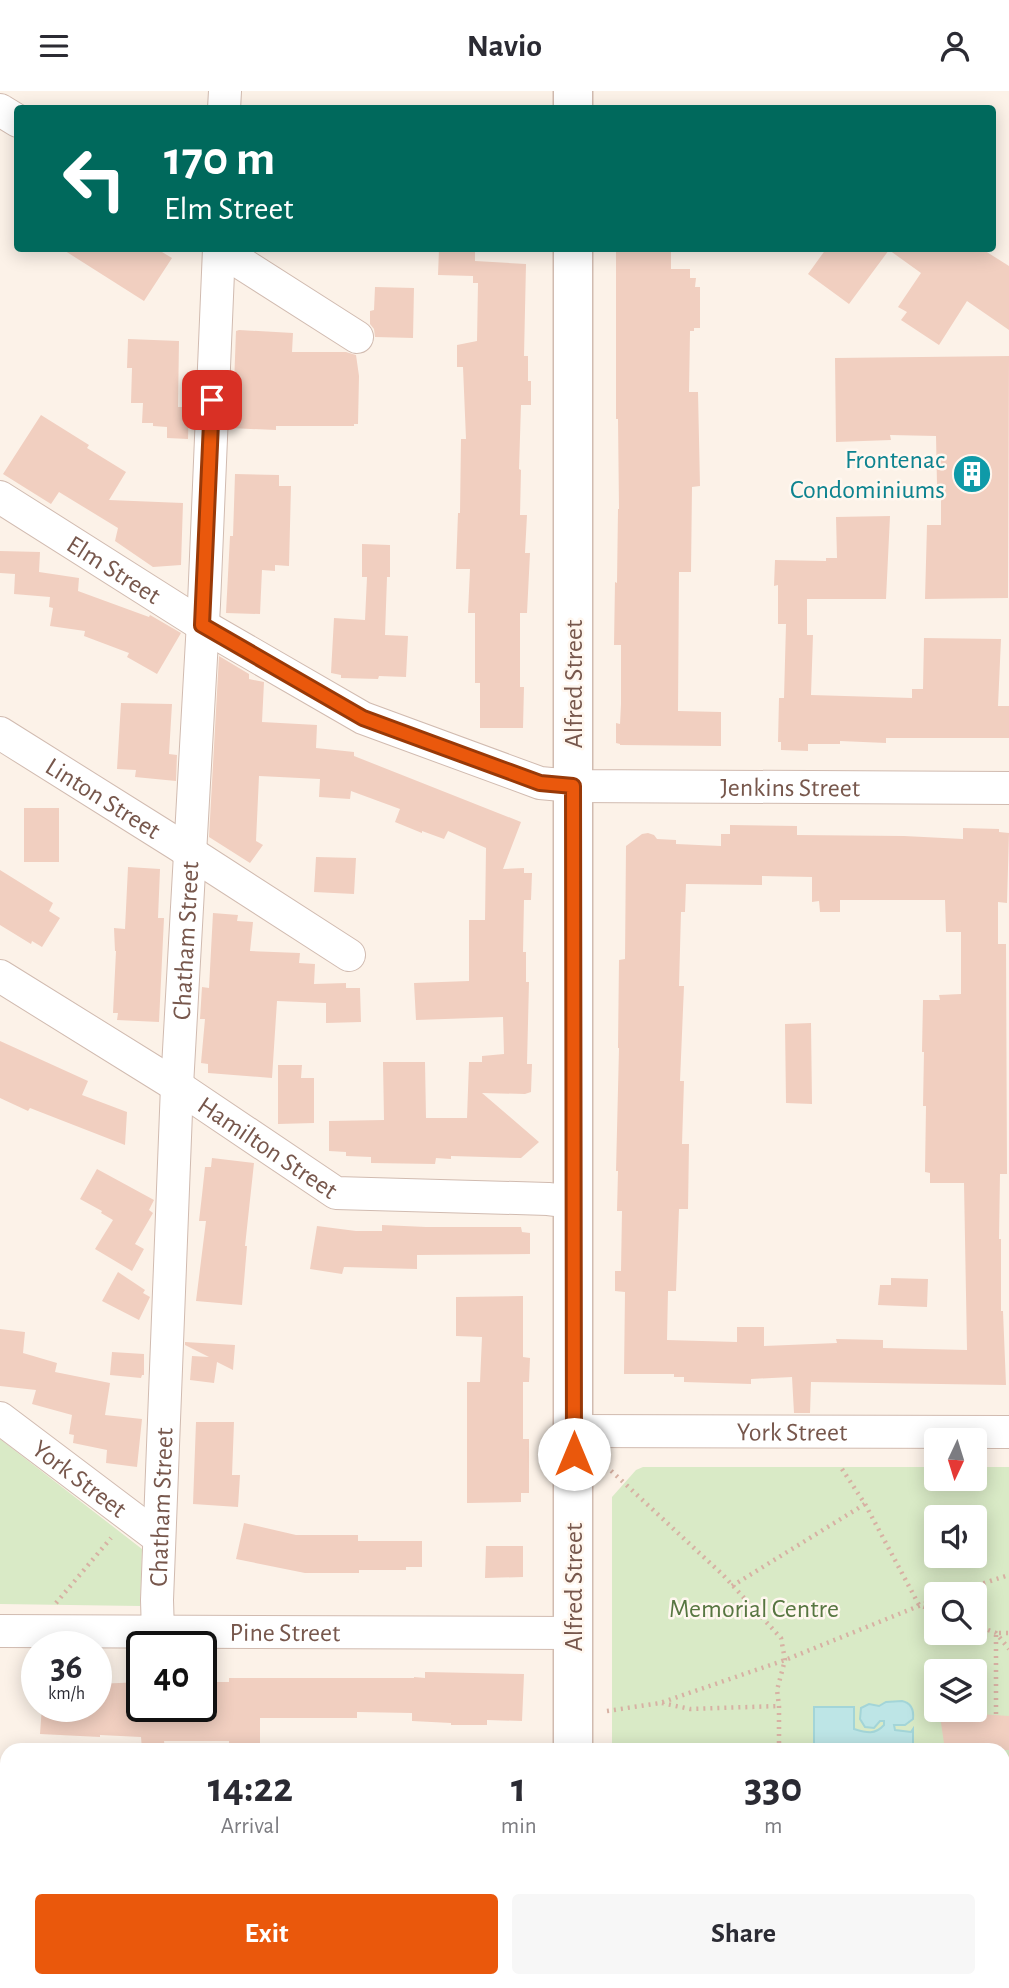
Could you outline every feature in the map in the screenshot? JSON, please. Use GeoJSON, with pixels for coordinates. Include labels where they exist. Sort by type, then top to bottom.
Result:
{"type":"FeatureCollection","features":[{"type":"Feature","properties":{"kind":"street","name":"Chatham Street"},"geometry":{"type":"LineString","coordinates":[[158,1631],[159,1538],[177,1087],[219,252]]}},
{"type":"Feature","properties":{"kind":"street"},"geometry":{"type":"LineString","coordinates":[[224,252],[358,337]]}},
{"type":"Feature","properties":{"kind":"street","name":"Alfred Street"},"geometry":{"type":"LineString","coordinates":[[573,252],[573,1743]]}},
{"type":"Feature","properties":{"kind":"street","name":"Elm Street"},"geometry":{"type":"LineString","coordinates":[[0,497],[202,625],[363,718],[540,783],[573,786]]}},
{"type":"Feature","properties":{"kind":"street","name":"Linton Street"},"geometry":{"type":"LineString","coordinates":[[0,733],[349,955]]}},
{"type":"Feature","properties":{"kind":"street","name":"Jenkins Street"},"geometry":{"type":"LineString","coordinates":[[573,786],[1009,788]]}},
{"type":"Feature","properties":{"kind":"street","name":"Hamilton Street"},"geometry":{"type":"LineString","coordinates":[[0,976],[177,1087],[336,1193],[573,1202]]}},
{"type":"Feature","properties":{"kind":"street","name":"York Street"},"geometry":{"type":"LineString","coordinates":[[0,1418],[159,1538]]}},
{"type":"Feature","properties":{"kind":"street","name":"York Street"},"geometry":{"type":"LineString","coordinates":[[575,1431],[1009,1432]]}},
{"type":"Feature","properties":{"kind":"street","name":"Pine Street"},"geometry":{"type":"LineString","coordinates":[[0,1631],[126,1633]]}},
{"type":"Feature","properties":{"kind":"street","name":"Pine Street"},"geometry":{"type":"LineString","coordinates":[[217,1633],[572,1633]]}},
{"type":"Feature","properties":{"kind":"path"},"geometry":{"type":"LineString","coordinates":[[575,1431],[616,1477],[732,1586],[781,1638],[785,1660],[777,1690],[779,1743]]}},
{"type":"Feature","properties":{"kind":"path"},"geometry":{"type":"LineString","coordinates":[[842,1469],[865,1504],[919,1605],[924,1607]]}},
{"type":"Feature","properties":{"kind":"path"},"geometry":{"type":"LineString","coordinates":[[732,1586],[865,1504]]}},
{"type":"Feature","properties":{"kind":"path"},"geometry":{"type":"LineString","coordinates":[[52,1608],[130,1516]]}},
{"type":"Feature","properties":{"kind":"path"},"geometry":{"type":"LineString","coordinates":[[987,1582],[1009,1575]]}},
{"type":"Feature","properties":{"kind":"path"},"geometry":{"type":"LineString","coordinates":[[607,1711],[660,1703],[785,1660],[924,1603]]}},
{"type":"Feature","properties":{"kind":"path"},"geometry":{"type":"LineString","coordinates":[[987,1630],[1009,1633]]}},
{"type":"Feature","properties":{"kind":"path"},"geometry":{"type":"LineString","coordinates":[[996,1633],[1009,1649]]}},
{"type":"Feature","properties":{"kind":"path"},"geometry":{"type":"LineString","coordinates":[[996,1633],[996,1714]]}},
{"type":"Feature","properties":{"kind":"path"},"geometry":{"type":"LineString","coordinates":[[660,1703],[690,1709],[779,1706]]}},
{"type":"Feature","properties":{"kind":"green space"},"geometry":{"type":"Polygon","coordinates":[[[0,1439],[142,1549],[140,1606],[0,1604],[0,1439]]]}},
{"type":"Feature","properties":{"kind":"green space","name":"Memorial Centre"},"geometry":{"type":"Polygon","coordinates":[[[643,1467],[924,1467],[924,1491],[987,1491],[987,1467],[1009,1467],[1009,1743],[612,1743],[612,1497],[636,1470],[643,1467]]]}},
{"type":"Feature","properties":{"kind":"water"},"geometry":{"type":"Polygon","coordinates":[[[902,1701],[910,1705],[913,1719],[905,1725],[894,1725],[895,1730],[911,1732],[913,1729],[913,1743],[814,1743],[814,1707],[854,1707],[854,1729],[870,1732],[881,1728],[884,1721],[880,1721],[874,1728],[865,1727],[860,1719],[861,1708],[869,1704],[879,1706],[886,1702],[902,1701]]]}},
{"type":"Feature","properties":{"kind":"building"},"geometry":{"type":"Polygon","coordinates":[[[67,252],[162,252],[172,258],[144,301],[67,252]]]}},
{"type":"Feature","properties":{"kind":"building"},"geometry":{"type":"Polygon","coordinates":[[[439,252],[475,252],[475,261],[526,264],[524,356],[528,356],[531,405],[521,405],[519,469],[520,515],[527,515],[525,553],[530,553],[527,613],[520,613],[523,728],[480,728],[480,683],[475,683],[475,613],[468,613],[470,569],[456,569],[461,439],[466,439],[463,367],[457,367],[457,345],[477,341],[478,283],[473,283],[473,276],[438,275],[439,252]]]}},
{"type":"Feature","properties":{"kind":"building"},"geometry":{"type":"Polygon","coordinates":[[[616,252],[671,252],[671,269],[690,269],[690,278],[696,278],[695,287],[700,287],[700,328],[690,331],[689,392],[698,392],[700,486],[692,487],[691,572],[679,572],[678,711],[721,712],[721,746],[616,743],[616,723],[620,724],[621,645],[614,645],[619,509],[616,252]]]}},
{"type":"Feature","properties":{"kind":"building"},"geometry":{"type":"Polygon","coordinates":[[[824,252],[888,252],[849,304],[808,274],[824,252]]]}},
{"type":"Feature","properties":{"kind":"building"},"geometry":{"type":"Polygon","coordinates":[[[892,252],[987,252],[1009,266],[1009,330],[967,301],[939,345],[901,320],[907,312],[898,307],[921,273],[892,252]]]}},
{"type":"Feature","properties":{"kind":"building"},"geometry":{"type":"Polygon","coordinates":[[[375,287],[414,288],[413,338],[375,337],[370,324],[370,311],[374,310],[375,287]]]}},
{"type":"Feature","properties":{"kind":"building"},"geometry":{"type":"Polygon","coordinates":[[[236,331],[293,333],[292,352],[346,352],[356,355],[359,376],[358,424],[276,426],[276,430],[230,428],[236,331]]]}},
{"type":"Feature","properties":{"kind":"building"},"geometry":{"type":"Polygon","coordinates":[[[128,339],[179,341],[178,407],[189,407],[188,439],[167,438],[167,427],[142,423],[143,403],[131,403],[132,368],[127,368],[128,339]]]}},
{"type":"Feature","properties":{"kind":"building","name":"Frontenac Condominiums"},"geometry":{"type":"Polygon","coordinates":[[[1009,356],[1008,598],[925,599],[927,525],[941,525],[941,485],[937,485],[936,436],[890,435],[891,440],[836,442],[835,358],[1009,356]]]}},
{"type":"Feature","properties":{"kind":"building"},"geometry":{"type":"Polygon","coordinates":[[[41,415],[126,472],[109,500],[183,503],[181,565],[153,567],[115,541],[118,528],[59,492],[51,504],[3,474],[41,415]]]}},
{"type":"Feature","properties":{"kind":"building"},"geometry":{"type":"Polygon","coordinates":[[[235,474],[279,475],[279,486],[291,486],[289,566],[275,565],[275,571],[262,570],[260,614],[226,613],[235,474]]]}},
{"type":"Feature","properties":{"kind":"building"},"geometry":{"type":"Polygon","coordinates":[[[890,516],[886,599],[807,599],[807,635],[813,635],[811,695],[912,698],[912,689],[923,689],[924,638],[1001,639],[998,706],[1009,706],[1009,738],[886,738],[886,743],[840,741],[840,744],[808,744],[808,751],[781,750],[781,742],[778,742],[779,698],[784,698],[786,624],[778,624],[778,585],[774,586],[775,560],[826,561],[826,558],[837,558],[836,517],[890,516]]]}},
{"type":"Feature","properties":{"kind":"building"},"geometry":{"type":"Polygon","coordinates":[[[362,544],[390,545],[385,635],[408,636],[406,677],[341,678],[341,675],[331,673],[334,618],[365,620],[367,577],[362,577],[362,544]]]}},
{"type":"Feature","properties":{"kind":"building"},"geometry":{"type":"Polygon","coordinates":[[[0,551],[40,552],[39,572],[79,578],[78,591],[149,617],[150,615],[181,633],[157,674],[127,657],[129,653],[84,636],[85,631],[50,626],[53,608],[49,607],[50,597],[14,594],[15,574],[0,573],[0,551]]]}},
{"type":"Feature","properties":{"kind":"building"},"geometry":{"type":"Polygon","coordinates":[[[219,656],[249,674],[249,679],[264,682],[262,722],[317,725],[316,748],[354,752],[354,756],[521,822],[503,869],[524,868],[524,873],[532,873],[531,900],[524,900],[523,952],[526,952],[526,982],[529,982],[527,1064],[532,1064],[531,1092],[482,1093],[539,1142],[521,1158],[451,1156],[451,1159],[436,1158],[435,1164],[371,1163],[371,1157],[346,1156],[346,1152],[329,1151],[329,1121],[384,1120],[383,1062],[425,1062],[426,1118],[467,1118],[469,1062],[482,1062],[482,1056],[504,1054],[503,1017],[416,1020],[414,983],[469,981],[469,920],[485,920],[486,848],[448,831],[444,839],[395,822],[400,809],[351,791],[350,799],[319,797],[320,779],[259,776],[256,841],[263,845],[250,863],[209,837],[219,656]]]}},
{"type":"Feature","properties":{"kind":"building"},"geometry":{"type":"Polygon","coordinates":[[[121,703],[172,704],[169,754],[177,755],[176,781],[135,777],[136,770],[117,769],[121,703]]]}},
{"type":"Feature","properties":{"kind":"building"},"geometry":{"type":"Polygon","coordinates":[[[24,808],[59,808],[59,862],[24,862],[24,808]]]}},
{"type":"Feature","properties":{"kind":"building"},"geometry":{"type":"Polygon","coordinates":[[[730,825],[797,826],[797,835],[963,839],[963,828],[999,829],[999,832],[1009,833],[1007,903],[998,902],[998,944],[1006,944],[1007,1174],[1000,1174],[999,1239],[1006,1385],[811,1382],[810,1413],[794,1413],[792,1377],[751,1379],[751,1384],[684,1382],[684,1377],[674,1377],[674,1374],[624,1374],[625,1292],[615,1291],[615,1271],[621,1271],[622,1211],[617,1211],[616,1171],[619,960],[625,959],[626,846],[642,834],[648,833],[657,839],[676,840],[676,844],[721,846],[721,834],[730,834],[730,825]],[[762,876],[762,885],[686,884],[685,912],[681,912],[679,986],[684,986],[680,1081],[684,1081],[682,1144],[689,1144],[688,1209],[679,1209],[676,1291],[668,1291],[667,1340],[737,1342],[737,1327],[764,1327],[764,1346],[837,1343],[836,1339],[883,1340],[883,1348],[967,1350],[964,1183],[930,1183],[930,1173],[925,1172],[926,1106],[923,1106],[922,1052],[923,1000],[940,1000],[939,995],[961,994],[961,932],[946,932],[945,900],[840,900],[840,912],[820,912],[819,901],[812,902],[812,877],[762,876]]]}},
{"type":"Feature","properties":{"kind":"building"},"geometry":{"type":"Polygon","coordinates":[[[316,857],[356,858],[354,894],[314,892],[316,857]]]}},
{"type":"Feature","properties":{"kind":"building"},"geometry":{"type":"Polygon","coordinates":[[[128,867],[160,869],[158,918],[164,918],[159,1022],[117,1020],[118,1013],[113,1013],[116,951],[114,928],[125,929],[128,867]]]}},
{"type":"Feature","properties":{"kind":"building"},"geometry":{"type":"Polygon","coordinates":[[[0,870],[53,903],[49,911],[60,918],[42,947],[32,941],[31,944],[0,925],[0,870]]]}},
{"type":"Feature","properties":{"kind":"building"},"geometry":{"type":"Polygon","coordinates":[[[213,913],[238,915],[237,921],[253,922],[250,951],[300,953],[299,963],[315,964],[314,984],[346,983],[346,988],[360,988],[361,1022],[326,1023],[326,1003],[277,1001],[272,1078],[208,1073],[208,1064],[201,1063],[205,1019],[200,1019],[202,987],[209,988],[213,913]]]}},
{"type":"Feature","properties":{"kind":"building"},"geometry":{"type":"Polygon","coordinates":[[[811,1023],[812,1104],[786,1103],[785,1024],[811,1023]]]}},
{"type":"Feature","properties":{"kind":"building"},"geometry":{"type":"Polygon","coordinates":[[[0,1041],[88,1081],[82,1095],[127,1112],[125,1145],[30,1108],[28,1111],[0,1098],[0,1041]]]}},
{"type":"Feature","properties":{"kind":"building"},"geometry":{"type":"Polygon","coordinates":[[[278,1065],[302,1065],[301,1078],[314,1078],[314,1123],[278,1124],[278,1065]]]}},
{"type":"Feature","properties":{"kind":"building"},"geometry":{"type":"Polygon","coordinates":[[[212,1158],[254,1163],[242,1305],[196,1301],[206,1221],[199,1221],[205,1167],[211,1167],[212,1158]]]}},
{"type":"Feature","properties":{"kind":"building"},"geometry":{"type":"Polygon","coordinates":[[[97,1169],[154,1200],[149,1210],[153,1213],[135,1244],[144,1249],[132,1271],[95,1249],[113,1220],[80,1199],[97,1169]]]}},
{"type":"Feature","properties":{"kind":"building"},"geometry":{"type":"Polygon","coordinates":[[[382,1225],[521,1227],[522,1232],[530,1233],[530,1254],[417,1255],[417,1269],[344,1267],[342,1274],[310,1269],[317,1226],[382,1231],[382,1225]]]}},
{"type":"Feature","properties":{"kind":"building"},"geometry":{"type":"Polygon","coordinates":[[[118,1272],[145,1290],[143,1293],[150,1297],[139,1320],[102,1301],[118,1272]]]}},
{"type":"Feature","properties":{"kind":"building"},"geometry":{"type":"Polygon","coordinates":[[[891,1278],[928,1279],[927,1307],[878,1305],[880,1285],[891,1285],[891,1278]]]}},
{"type":"Feature","properties":{"kind":"building"},"geometry":{"type":"Polygon","coordinates":[[[523,1296],[523,1357],[530,1358],[529,1382],[523,1382],[523,1439],[529,1439],[529,1493],[521,1493],[521,1502],[467,1503],[467,1382],[480,1382],[482,1337],[456,1336],[456,1297],[523,1296]]]}},
{"type":"Feature","properties":{"kind":"building"},"geometry":{"type":"Polygon","coordinates":[[[0,1329],[25,1332],[23,1353],[57,1363],[55,1372],[110,1383],[105,1415],[142,1419],[137,1467],[106,1463],[107,1450],[73,1443],[74,1435],[69,1434],[72,1415],[32,1404],[36,1390],[0,1386],[0,1329]]]}},
{"type":"Feature","properties":{"kind":"building"},"geometry":{"type":"Polygon","coordinates":[[[185,1342],[235,1345],[233,1370],[217,1362],[214,1383],[190,1380],[192,1356],[209,1357],[185,1345],[185,1342]]]}},
{"type":"Feature","properties":{"kind":"building"},"geometry":{"type":"Polygon","coordinates":[[[112,1352],[144,1354],[144,1375],[141,1378],[110,1375],[112,1352]]]}},
{"type":"Feature","properties":{"kind":"building"},"geometry":{"type":"Polygon","coordinates":[[[196,1422],[234,1422],[232,1475],[240,1475],[238,1507],[193,1504],[196,1422]]]}},
{"type":"Feature","properties":{"kind":"building"},"geometry":{"type":"Polygon","coordinates":[[[244,1523],[296,1535],[358,1535],[358,1541],[422,1541],[422,1567],[406,1567],[406,1570],[359,1570],[359,1573],[305,1573],[236,1559],[244,1523]]]}},
{"type":"Feature","properties":{"kind":"building"},"geometry":{"type":"Polygon","coordinates":[[[486,1546],[523,1546],[523,1577],[485,1578],[486,1546]]]}},
{"type":"Feature","properties":{"kind":"building"},"geometry":{"type":"Polygon","coordinates":[[[425,1672],[524,1674],[522,1721],[487,1720],[487,1725],[451,1725],[412,1721],[412,1713],[357,1712],[357,1718],[260,1718],[260,1743],[141,1743],[141,1737],[40,1734],[41,1722],[112,1722],[112,1683],[126,1683],[126,1722],[217,1722],[217,1682],[229,1682],[229,1678],[425,1678],[425,1672]]]}},
{"type":"Feature","properties":{"kind":"building"},"geometry":{"type":"Polygon","coordinates":[[[987,1714],[1009,1716],[1009,1743],[944,1743],[941,1722],[987,1722],[987,1714]]]}},
{"type":"Feature","properties":{"kind":"place","name":"Frontenac Condominiums"},"geometry":{"type":"Point","coordinates":[972,474]}},
{"type":"Feature","properties":{"kind":"route"},"geometry":{"type":"LineString","coordinates":[[212,400],[202,625],[363,718],[540,783],[573,786],[574,1454]]}}]}
